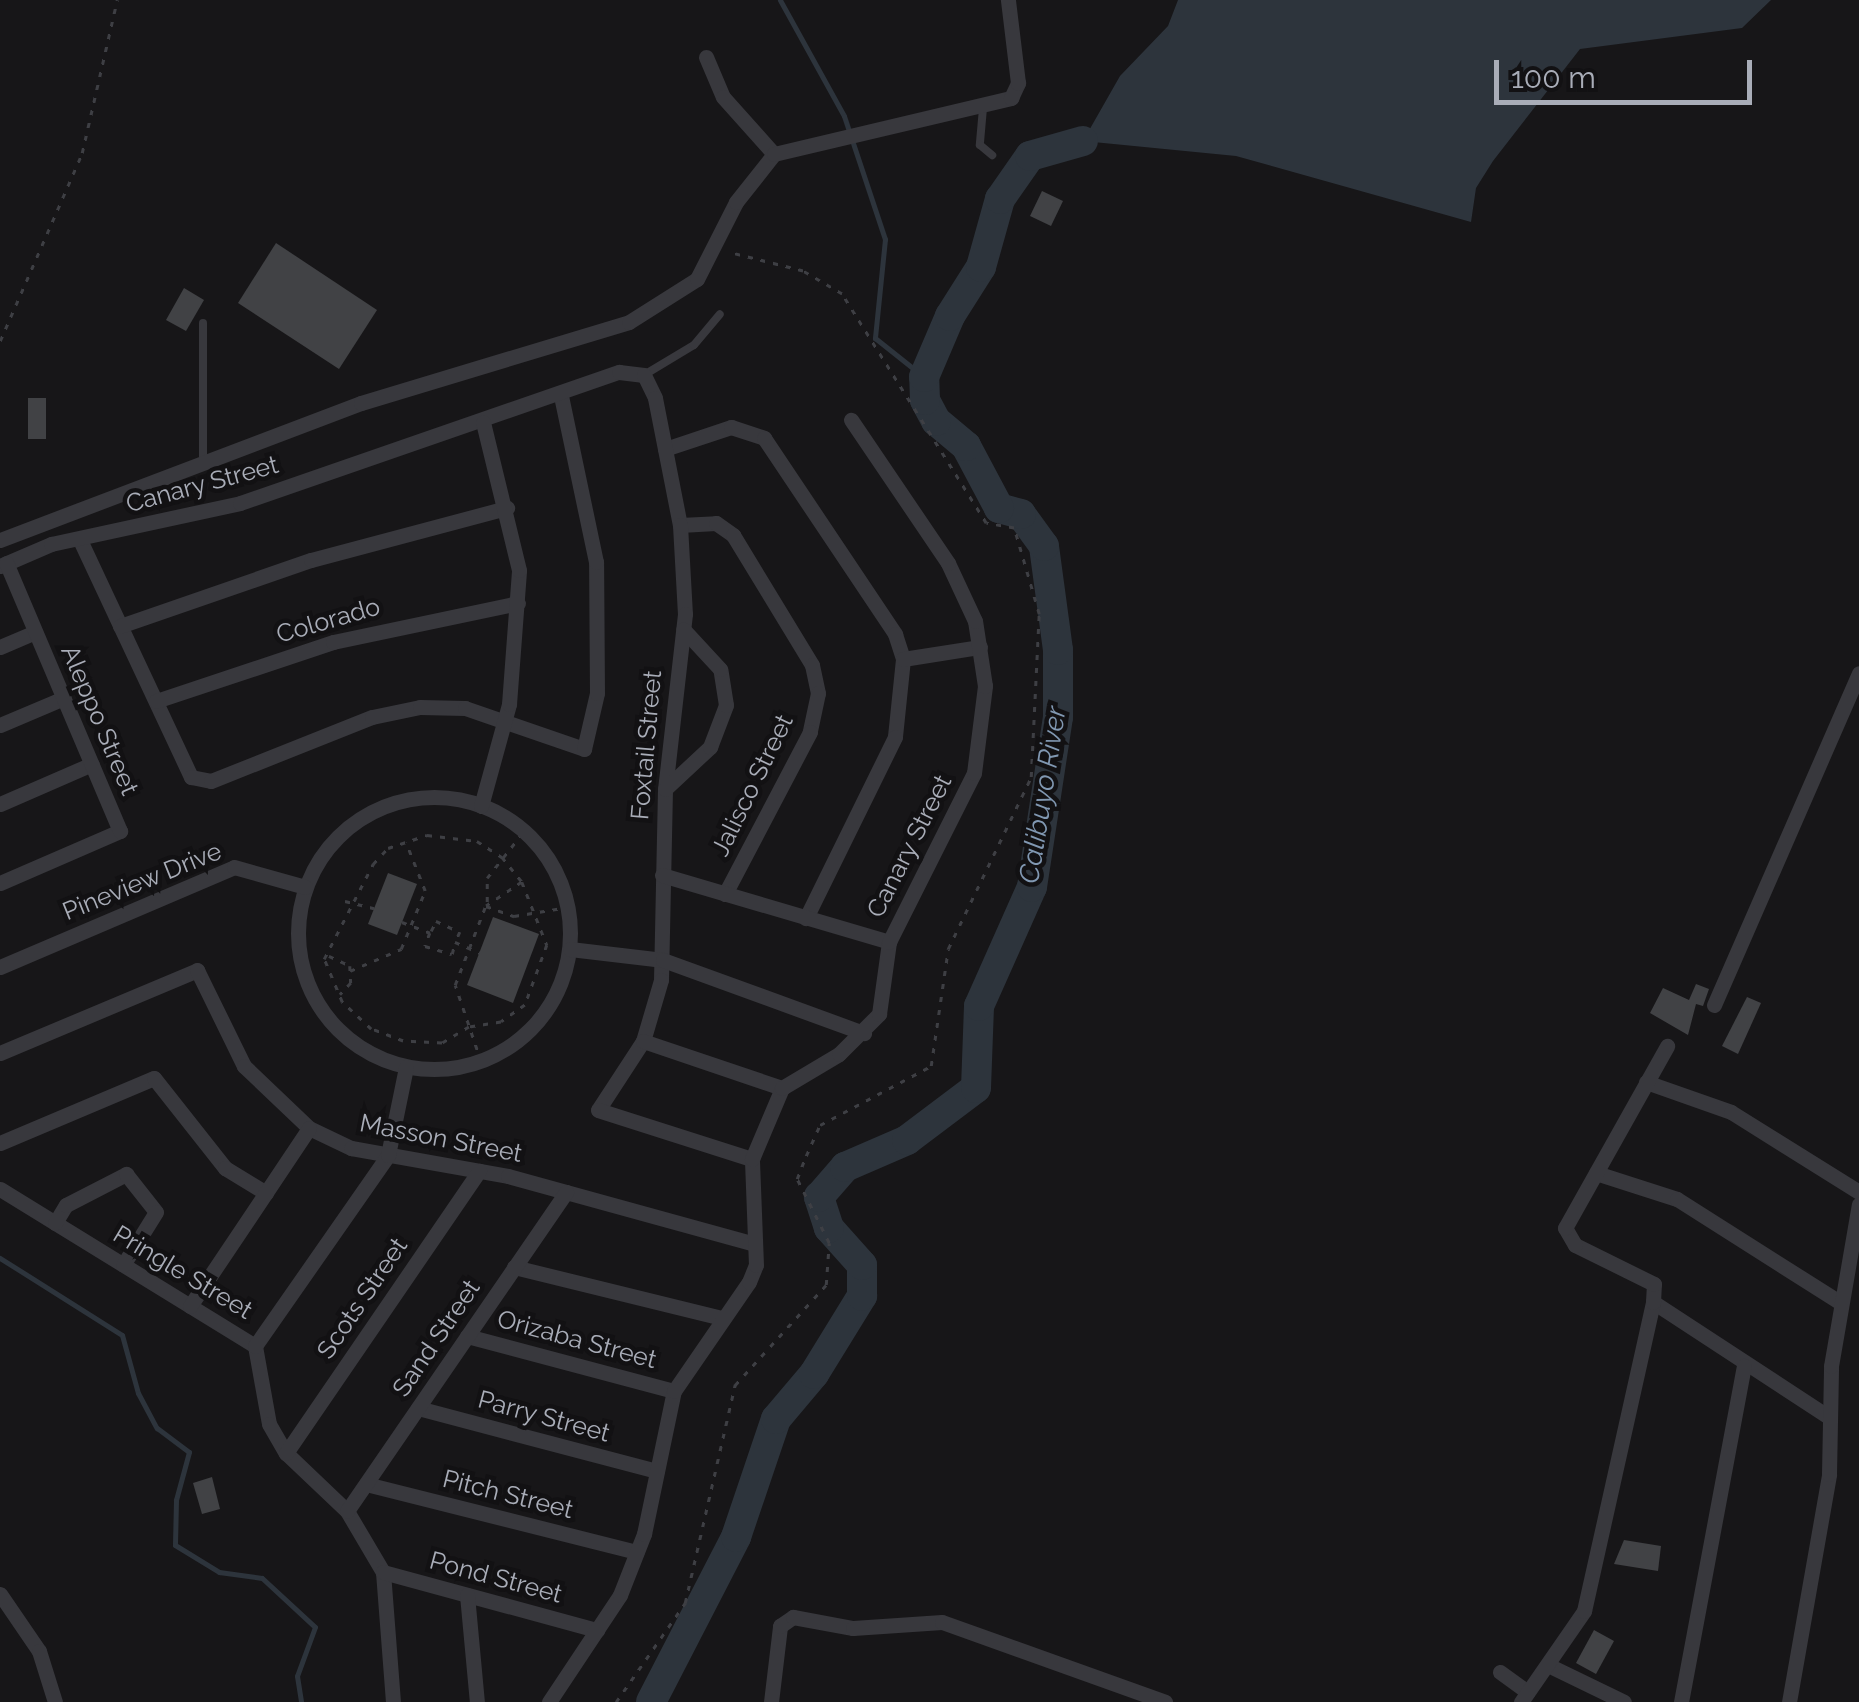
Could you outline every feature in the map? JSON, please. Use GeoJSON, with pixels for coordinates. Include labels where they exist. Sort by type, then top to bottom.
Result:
{"type":"FeatureCollection","features":[{"type":"Feature","properties":{"kind":"street"},"geometry":{"type":"LineString","coordinates":[[0,540],[361,403],[629,322],[697,279],[736,202],[778,152],[914,124],[1011,98],[1018,84],[1008,0]]}},
{"type":"Feature","properties":{"kind":"street"},"geometry":{"type":"LineString","coordinates":[[706,57],[724,97],[778,152]]}},
{"type":"Feature","properties":{"kind":"street","name":"Canary Street"},"geometry":{"type":"LineString","coordinates":[[3,565],[51,544],[240,503],[561,396],[619,372],[644,375]]}},
{"type":"Feature","properties":{"kind":"street","name":"Foxtail Street"},"geometry":{"type":"LineString","coordinates":[[644,375],[665,449],[680,526],[683,630],[665,790],[663,960],[643,1041],[598,1110],[752,1160]]}},
{"type":"Feature","properties":{"kind":"street"},"geometry":{"type":"LineString","coordinates":[[80,540],[191,777],[210,781],[372,717],[450,708],[505,718],[584,749],[598,693],[596,562],[561,396]]}},
{"type":"Feature","properties":{"kind":"street","name":"Canary Street"},"geometry":{"type":"LineString","coordinates":[[782,1088],[864,1033],[885,1000],[889,942],[974,773],[984,708],[980,647],[948,563],[852,420]]}},
{"type":"Feature","properties":{"kind":"street"},"geometry":{"type":"LineString","coordinates":[[481,806],[505,718],[518,603],[507,508],[483,422]]}},
{"type":"Feature","properties":{"kind":"street"},"geometry":{"type":"LineString","coordinates":[[665,449],[731,427],[764,438],[894,634],[903,659],[895,737],[806,918]]}},
{"type":"Feature","properties":{"kind":"street"},"geometry":{"type":"LineString","coordinates":[[120,626],[311,560],[507,508]]}},
{"type":"Feature","properties":{"kind":"street","name":"Jalisco Street"},"geometry":{"type":"LineString","coordinates":[[680,526],[716,523],[732,535],[812,665],[818,694],[810,732],[725,894]]}},
{"type":"Feature","properties":{"kind":"street","name":"Aleppo Street"},"geometry":{"type":"LineString","coordinates":[[0,882],[120,831],[3,565]]}},
{"type":"Feature","properties":{"kind":"street","name":"Colorado"},"geometry":{"type":"LineString","coordinates":[[156,701],[333,642],[518,603]]}},
{"type":"Feature","properties":{"kind":"street"},"geometry":{"type":"LineString","coordinates":[[665,790],[710,746],[726,705],[720,668],[683,630]]}},
{"type":"Feature","properties":{"kind":"street"},"geometry":{"type":"LineString","coordinates":[[0,648],[35,632]]}},
{"type":"Feature","properties":{"kind":"street"},"geometry":{"type":"LineString","coordinates":[[903,659],[980,647]]}},
{"type":"Feature","properties":{"kind":"street"},"geometry":{"type":"LineString","coordinates":[[1714,1006],[1859,673]]}},
{"type":"Feature","properties":{"kind":"street"},"geometry":{"type":"LineString","coordinates":[[0,725],[64,698]]}},
{"type":"Feature","properties":{"kind":"street"},"geometry":{"type":"LineString","coordinates":[[0,804],[92,764]]}},
{"type":"Feature","properties":{"kind":"street"},"geometry":{"type":"LineString","coordinates":[[448,798],[481,806],[524,831],[559,879],[568,907],[570,949],[542,1018],[514,1044],[481,1062],[406,1067],[358,1045],[320,1009],[298,943],[305,886],[330,844],[384,806],[448,798]]}},
{"type":"Feature","properties":{"kind":"street","name":"Pineview Drive"},"geometry":{"type":"LineString","coordinates":[[0,967],[234,867],[305,886]]}},
{"type":"Feature","properties":{"kind":"street"},"geometry":{"type":"LineString","coordinates":[[662,875],[889,942]]}},
{"type":"Feature","properties":{"kind":"street"},"geometry":{"type":"LineString","coordinates":[[570,949],[663,960],[864,1033]]}},
{"type":"Feature","properties":{"kind":"street","name":"Masson Street"},"geometry":{"type":"LineString","coordinates":[[0,1053],[197,970],[244,1066],[309,1128],[350,1148],[479,1170],[755,1244]]}},
{"type":"Feature","properties":{"kind":"street"},"geometry":{"type":"LineString","coordinates":[[549,1702],[597,1630],[637,1552],[674,1391],[749,1282],[755,1244],[752,1160],[782,1088],[643,1041]]}},
{"type":"Feature","properties":{"kind":"street"},"geometry":{"type":"LineString","coordinates":[[1500,1672],[1525,1697],[1584,1612],[1654,1284],[1567,1238],[1566,1228],[1667,1046]]}},
{"type":"Feature","properties":{"kind":"street"},"geometry":{"type":"LineString","coordinates":[[255,1346],[388,1154],[406,1067]]}},
{"type":"Feature","properties":{"kind":"street"},"geometry":{"type":"LineString","coordinates":[[0,1143],[154,1078],[225,1168],[266,1194]]}},
{"type":"Feature","properties":{"kind":"street"},"geometry":{"type":"LineString","coordinates":[[1646,1082],[1731,1112],[1859,1192]]}},
{"type":"Feature","properties":{"kind":"street"},"geometry":{"type":"LineString","coordinates":[[190,1306],[309,1128]]}},
{"type":"Feature","properties":{"kind":"street","name":"Scots Street"},"geometry":{"type":"LineString","coordinates":[[286,1453],[479,1170]]}},
{"type":"Feature","properties":{"kind":"street"},"geometry":{"type":"LineString","coordinates":[[1596,1173],[1677,1199],[1841,1303]]}},
{"type":"Feature","properties":{"kind":"street"},"geometry":{"type":"LineString","coordinates":[[55,1223],[66,1205],[126,1174],[156,1212],[123,1265]]}},
{"type":"Feature","properties":{"kind":"street","name":"Pringle Street"},"geometry":{"type":"LineString","coordinates":[[0,1189],[255,1346],[269,1424],[286,1453],[346,1512],[382,1572],[393,1702]]}},
{"type":"Feature","properties":{"kind":"street","name":"Sand Street"},"geometry":{"type":"LineString","coordinates":[[346,1512],[566,1192]]}},
{"type":"Feature","properties":{"kind":"street"},"geometry":{"type":"LineString","coordinates":[[1790,1702],[1830,1474],[1829,1417],[1841,1303],[1859,1204]]}},
{"type":"Feature","properties":{"kind":"street"},"geometry":{"type":"LineString","coordinates":[[514,1268],[722,1318]]}},
{"type":"Feature","properties":{"kind":"street"},"geometry":{"type":"LineString","coordinates":[[1653,1302],[1744,1366],[1829,1417]]}},
{"type":"Feature","properties":{"kind":"street","name":"Orizaba Street"},"geometry":{"type":"LineString","coordinates":[[467,1336],[674,1391]]}},
{"type":"Feature","properties":{"kind":"street"},"geometry":{"type":"LineString","coordinates":[[1681,1702],[1744,1366]]}},
{"type":"Feature","properties":{"kind":"street","name":"Parry Street"},"geometry":{"type":"LineString","coordinates":[[418,1408],[657,1472]]}},
{"type":"Feature","properties":{"kind":"street","name":"Pitch Street"},"geometry":{"type":"LineString","coordinates":[[366,1484],[637,1552]]}},
{"type":"Feature","properties":{"kind":"street","name":"Pond Street"},"geometry":{"type":"LineString","coordinates":[[382,1572],[597,1630]]}},
{"type":"Feature","properties":{"kind":"street"},"geometry":{"type":"LineString","coordinates":[[0,1594],[39,1651],[55,1702]]}},
{"type":"Feature","properties":{"kind":"street"},"geometry":{"type":"LineString","coordinates":[[467,1595],[477,1702]]}},
{"type":"Feature","properties":{"kind":"street"},"geometry":{"type":"LineString","coordinates":[[769,1702],[780,1626],[793,1617],[852,1628],[942,1622],[1165,1702]]}},
{"type":"Feature","properties":{"kind":"street"},"geometry":{"type":"LineString","coordinates":[[1550,1666],[1624,1702]]}},
{"type":"Feature","properties":{"kind":"lane"},"geometry":{"type":"LineString","coordinates":[[983,108],[980,145],[992,155]]}},
{"type":"Feature","properties":{"kind":"lane"},"geometry":{"type":"LineString","coordinates":[[644,375],[694,345],[720,314]]}},
{"type":"Feature","properties":{"kind":"lane"},"geometry":{"type":"LineString","coordinates":[[203,323],[204,460]]}},
{"type":"Feature","properties":{"kind":"path"},"geometry":{"type":"LineString","coordinates":[[0,341],[82,152],[117,0]]}},
{"type":"Feature","properties":{"kind":"path"},"geometry":{"type":"LineString","coordinates":[[481,1062],[455,986],[486,906],[487,878],[524,831]]}},
{"type":"Feature","properties":{"kind":"path"},"geometry":{"type":"LineString","coordinates":[[427,835],[477,841],[502,857],[522,882],[538,912],[547,945],[525,1005],[501,1022],[469,1026],[442,1043],[404,1041],[371,1029],[339,996],[327,956],[358,904],[372,864],[388,848],[406,842],[427,835]]}},
{"type":"Feature","properties":{"kind":"path"},"geometry":{"type":"LineString","coordinates":[[350,971],[401,948],[425,891],[406,842]]}},
{"type":"Feature","properties":{"kind":"path"},"geometry":{"type":"LineString","coordinates":[[486,906],[522,882]]}},
{"type":"Feature","properties":{"kind":"path"},"geometry":{"type":"LineString","coordinates":[[345,901],[374,908]]}},
{"type":"Feature","properties":{"kind":"path"},"geometry":{"type":"LineString","coordinates":[[486,906],[514,916],[568,907]]}},
{"type":"Feature","properties":{"kind":"path"},"geometry":{"type":"LineString","coordinates":[[436,921],[460,932],[455,942],[452,954],[426,946],[436,921]]}},
{"type":"Feature","properties":{"kind":"path"},"geometry":{"type":"LineString","coordinates":[[402,922],[430,932]]}},
{"type":"Feature","properties":{"kind":"path"},"geometry":{"type":"LineString","coordinates":[[455,942],[480,953]]}},
{"type":"Feature","properties":{"kind":"path"},"geometry":{"type":"LineString","coordinates":[[327,956],[350,971]]}},
{"type":"Feature","properties":{"kind":"path"},"geometry":{"type":"LineString","coordinates":[[339,996],[351,983],[350,971]]}},
{"type":"Feature","properties":{"kind":"shaded area"},"geometry":{"type":"Polygon","coordinates":[[[1178,0],[1771,0],[1742,28],[1580,49],[1493,161],[1476,188],[1471,222],[1236,156],[1083,141],[1120,76],[1168,26],[1178,0]]]}},
{"type":"Feature","properties":{"kind":"building"},"geometry":{"type":"Polygon","coordinates":[[[1042,191],[1063,201],[1051,226],[1030,216],[1042,191]]]}},
{"type":"Feature","properties":{"kind":"building"},"geometry":{"type":"Polygon","coordinates":[[[276,243],[377,310],[339,369],[238,303],[276,243]]]}},
{"type":"Feature","properties":{"kind":"building"},"geometry":{"type":"Polygon","coordinates":[[[184,288],[204,300],[186,331],[166,320],[184,288]]]}},
{"type":"Feature","properties":{"kind":"building"},"geometry":{"type":"Polygon","coordinates":[[[28,398],[46,398],[46,439],[28,439],[28,398]]]}},
{"type":"Feature","properties":{"kind":"building"},"geometry":{"type":"Polygon","coordinates":[[[388,873],[417,884],[397,935],[368,924],[388,873]]]}},
{"type":"Feature","properties":{"kind":"building"},"geometry":{"type":"Polygon","coordinates":[[[493,917],[539,934],[513,1003],[467,985],[493,917]]]}},
{"type":"Feature","properties":{"kind":"building"},"geometry":{"type":"Polygon","coordinates":[[[1696,984],[1709,989],[1703,1006],[1696,1004],[1688,1035],[1650,1013],[1663,988],[1689,1000],[1696,984]]]}},
{"type":"Feature","properties":{"kind":"building"},"geometry":{"type":"Polygon","coordinates":[[[1747,997],[1761,1003],[1738,1054],[1722,1046],[1747,997]]]}},
{"type":"Feature","properties":{"kind":"building"},"geometry":{"type":"Polygon","coordinates":[[[212,1477],[220,1509],[202,1514],[193,1483],[212,1477]]]}},
{"type":"Feature","properties":{"kind":"building"},"geometry":{"type":"Polygon","coordinates":[[[1624,1540],[1661,1546],[1658,1571],[1614,1564],[1624,1540]]]}},
{"type":"Feature","properties":{"kind":"building"},"geometry":{"type":"Polygon","coordinates":[[[1594,1630],[1614,1641],[1596,1674],[1576,1663],[1594,1630]]]}},
{"type":"Feature","properties":{"kind":"waterway"},"geometry":{"type":"LineString","coordinates":[[780,0],[844,116],[885,239],[875,338],[924,377]]}},
{"type":"Feature","properties":{"kind":"waterway","name":"Calibuyo River"},"geometry":{"type":"LineString","coordinates":[[651,1702],[736,1537],[776,1419],[814,1374],[862,1296],[862,1265],[829,1228],[819,1197],[845,1167],[907,1140],[976,1088],[979,1006],[1032,887],[1058,717],[1058,650],[1044,546],[1021,514],[999,508],[966,446],[936,421],[925,400],[924,377],[950,316],[981,267],[1000,199],[1030,156],[1083,141]]}},
{"type":"Feature","properties":{"kind":"waterway"},"geometry":{"type":"LineString","coordinates":[[0,1258],[122,1335],[138,1393],[157,1428],[189,1452],[176,1500],[175,1545],[219,1572],[262,1578],[315,1627],[297,1676],[301,1702]]}}]}
